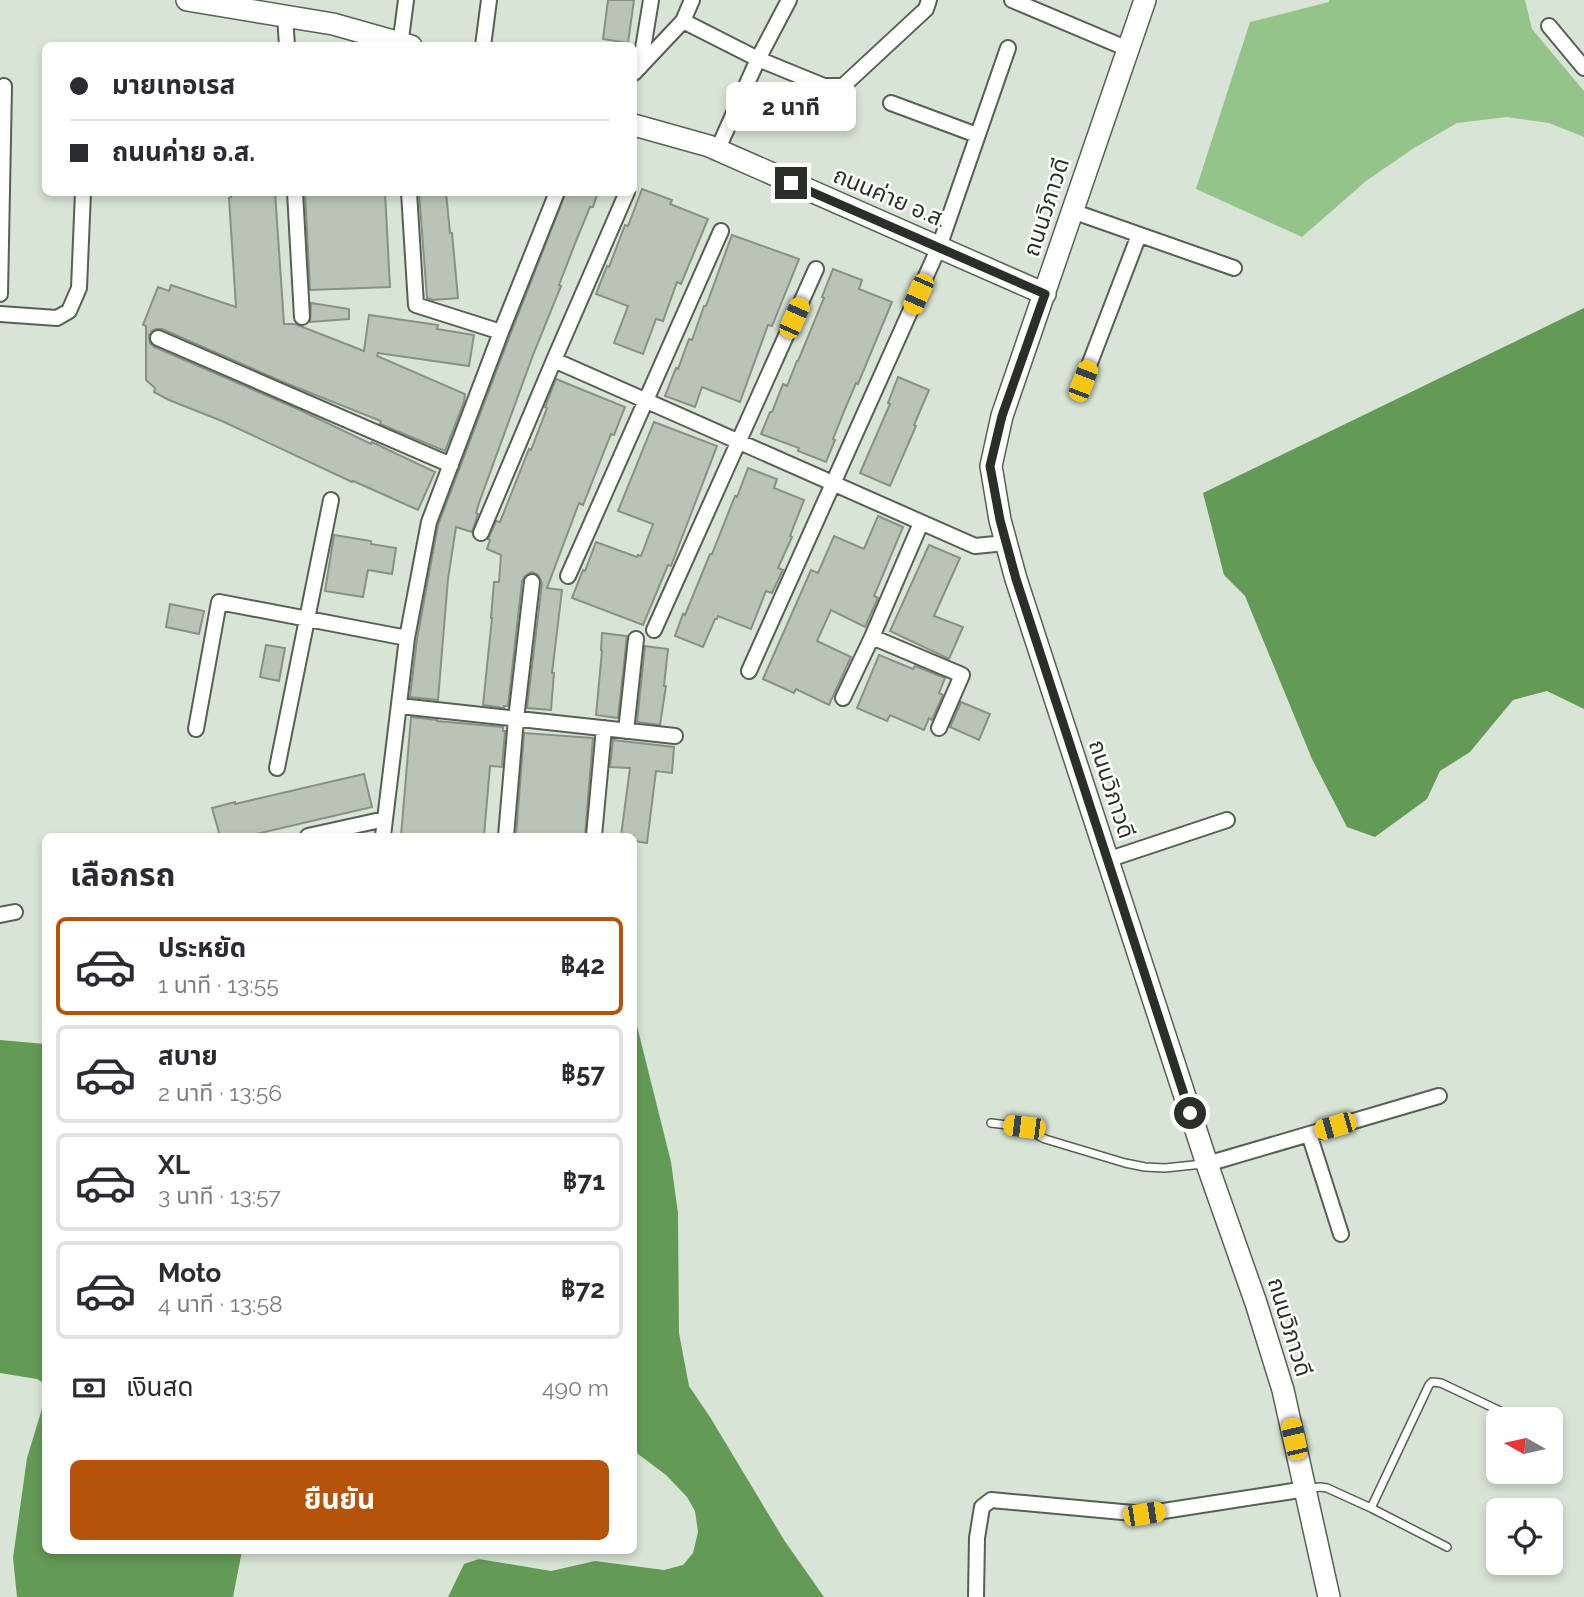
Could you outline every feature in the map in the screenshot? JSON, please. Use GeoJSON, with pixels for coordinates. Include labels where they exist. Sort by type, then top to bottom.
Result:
{"type":"FeatureCollection","features":[{"type":"Feature","properties":{"kind":"street"},"geometry":{"type":"LineString","coordinates":[[187,0],[239,4],[332,24],[397,42]]}},
{"type":"Feature","properties":{"kind":"street"},"geometry":{"type":"LineString","coordinates":[[404,42],[406,0]]}},
{"type":"Feature","properties":{"kind":"street"},"geometry":{"type":"LineString","coordinates":[[484,42],[489,0]]}},
{"type":"Feature","properties":{"kind":"street"},"geometry":{"type":"LineString","coordinates":[[637,70],[651,0]]}},
{"type":"Feature","properties":{"kind":"street"},"geometry":{"type":"LineString","coordinates":[[637,70],[683,20],[692,0]]}},
{"type":"Feature","properties":{"kind":"street"},"geometry":{"type":"LineString","coordinates":[[717,151],[758,59],[789,0]]}},
{"type":"Feature","properties":{"kind":"street"},"geometry":{"type":"LineString","coordinates":[[683,20],[758,59],[824,86],[843,86],[926,9],[929,0]]}},
{"type":"Feature","properties":{"kind":"street"},"geometry":{"type":"LineString","coordinates":[[1012,0],[1032,4],[1128,48]]}},
{"type":"Feature","properties":{"kind":"street","name":"ถนนวิภาวดี"},"geometry":{"type":"LineString","coordinates":[[1145,0],[1002,416],[990,466],[1000,520],[1016,579],[1279,1377],[1332,1595]]}},
{"type":"Feature","properties":{"kind":"street"},"geometry":{"type":"LineString","coordinates":[[285,16],[287,42]]}},
{"type":"Feature","properties":{"kind":"street"},"geometry":{"type":"LineString","coordinates":[[1549,26],[1584,68]]}},
{"type":"Feature","properties":{"kind":"street"},"geometry":{"type":"LineString","coordinates":[[749,671],[939,247],[1008,48]]}},
{"type":"Feature","properties":{"kind":"street"},"geometry":{"type":"LineString","coordinates":[[0,294],[5,86]]}},
{"type":"Feature","properties":{"kind":"street"},"geometry":{"type":"LineString","coordinates":[[891,103],[977,135]]}},
{"type":"Feature","properties":{"kind":"street","name":"ถนนค่าย อ.ส."},"geometry":{"type":"LineString","coordinates":[[637,126],[709,146],[1045,294]]}},
{"type":"Feature","properties":{"kind":"street"},"geometry":{"type":"LineString","coordinates":[[0,314],[57,318],[69,311],[79,288],[83,196]]}},
{"type":"Feature","properties":{"kind":"street"},"geometry":{"type":"LineString","coordinates":[[295,196],[302,317]]}},
{"type":"Feature","properties":{"kind":"street"},"geometry":{"type":"LineString","coordinates":[[409,196],[415,305],[501,332]]}},
{"type":"Feature","properties":{"kind":"street"},"geometry":{"type":"LineString","coordinates":[[383,833],[407,638],[429,522],[555,196]]}},
{"type":"Feature","properties":{"kind":"street"},"geometry":{"type":"LineString","coordinates":[[481,533],[625,196]]}},
{"type":"Feature","properties":{"kind":"street"},"geometry":{"type":"LineString","coordinates":[[1072,211],[1234,268]]}},
{"type":"Feature","properties":{"kind":"street"},"geometry":{"type":"LineString","coordinates":[[568,576],[721,231]]}},
{"type":"Feature","properties":{"kind":"street"},"geometry":{"type":"LineString","coordinates":[[1083,381],[1139,235]]}},
{"type":"Feature","properties":{"kind":"street"},"geometry":{"type":"LineString","coordinates":[[654,630],[816,269]]}},
{"type":"Feature","properties":{"kind":"street"},"geometry":{"type":"LineString","coordinates":[[158,338],[451,464]]}},
{"type":"Feature","properties":{"kind":"street"},"geometry":{"type":"LineString","coordinates":[[554,360],[975,546],[1006,543]]}},
{"type":"Feature","properties":{"kind":"street"},"geometry":{"type":"LineString","coordinates":[[277,768],[331,500]]}},
{"type":"Feature","properties":{"kind":"street"},"geometry":{"type":"LineString","coordinates":[[843,698],[921,523]]}},
{"type":"Feature","properties":{"kind":"street"},"geometry":{"type":"LineString","coordinates":[[506,833],[532,582]]}},
{"type":"Feature","properties":{"kind":"street"},"geometry":{"type":"LineString","coordinates":[[196,729],[219,602],[407,638]]}},
{"type":"Feature","properties":{"kind":"street"},"geometry":{"type":"LineString","coordinates":[[872,637],[962,675],[939,728]]}},
{"type":"Feature","properties":{"kind":"street"},"geometry":{"type":"LineString","coordinates":[[626,731],[636,639]]}},
{"type":"Feature","properties":{"kind":"street"},"geometry":{"type":"LineString","coordinates":[[400,706],[675,736]]}},
{"type":"Feature","properties":{"kind":"street"},"geometry":{"type":"LineString","coordinates":[[594,833],[604,729]]}},
{"type":"Feature","properties":{"kind":"street"},"geometry":{"type":"LineString","coordinates":[[321,833],[385,819]]}},
{"type":"Feature","properties":{"kind":"street"},"geometry":{"type":"LineString","coordinates":[[1107,860],[1227,820]]}},
{"type":"Feature","properties":{"kind":"street"},"geometry":{"type":"LineString","coordinates":[[0,915],[15,912]]}},
{"type":"Feature","properties":{"kind":"street"},"geometry":{"type":"LineString","coordinates":[[1207,1164],[1439,1096]]}},
{"type":"Feature","properties":{"kind":"street"},"geometry":{"type":"LineString","coordinates":[[1309,1134],[1341,1234]]}},
{"type":"Feature","properties":{"kind":"street"},"geometry":{"type":"LineString","coordinates":[[976,1597],[977,1538],[982,1507],[991,1500],[1144,1514],[1306,1489]]}},
{"type":"Feature","properties":{"kind":"lane"},"geometry":{"type":"LineString","coordinates":[[991,1123],[1024,1127],[1045,1139],[1144,1167],[1175,1168],[1207,1164]]}},
{"type":"Feature","properties":{"kind":"lane"},"geometry":{"type":"LineString","coordinates":[[1371,1508],[1432,1381],[1492,1407]]}},
{"type":"Feature","properties":{"kind":"lane"},"geometry":{"type":"LineString","coordinates":[[1306,1489],[1324,1488],[1371,1508],[1447,1547]]}},
{"type":"Feature","properties":{"kind":"shaded area"},"geometry":{"type":"Polygon","coordinates":[[[1329,0],[1525,0],[1532,29],[1584,91],[1584,137],[1549,123],[1507,117],[1457,123],[1366,181],[1302,237],[1196,189],[1250,22],[1329,0]]]}},
{"type":"Feature","properties":{"kind":"shaded area"},"geometry":{"type":"Polygon","coordinates":[[[1584,308],[1584,709],[1547,691],[1513,700],[1470,752],[1440,771],[1427,799],[1375,837],[1347,827],[1312,759],[1245,596],[1224,575],[1203,493],[1584,308]]]}},
{"type":"Feature","properties":{"kind":"shaded area"},"geometry":{"type":"Polygon","coordinates":[[[637,1026],[671,1162],[678,1213],[679,1333],[689,1386],[784,1540],[824,1597],[448,1597],[464,1564],[479,1559],[551,1571],[595,1561],[664,1570],[683,1565],[693,1553],[698,1532],[695,1511],[687,1497],[666,1475],[637,1453],[637,1026]]]}},
{"type":"Feature","properties":{"kind":"shaded area"},"geometry":{"type":"Polygon","coordinates":[[[0,1040],[42,1044],[42,1382],[0,1373],[0,1040]]]}},
{"type":"Feature","properties":{"kind":"shaded area"},"geometry":{"type":"Polygon","coordinates":[[[42,1409],[42,1554],[241,1554],[233,1597],[17,1597],[13,1558],[27,1458],[42,1409]]]}},
{"type":"Feature","properties":{"kind":"building"},"geometry":{"type":"Polygon","coordinates":[[[608,0],[634,0],[628,42],[603,39],[608,0]]]}},
{"type":"Feature","properties":{"kind":"building"},"geometry":{"type":"Polygon","coordinates":[[[642,189],[672,200],[670,204],[708,219],[681,284],[677,282],[663,321],[656,319],[643,354],[614,343],[628,306],[596,294],[642,189]]]}},
{"type":"Feature","properties":{"kind":"building"},"geometry":{"type":"Polygon","coordinates":[[[275,196],[284,324],[295,324],[364,351],[369,315],[438,325],[437,329],[474,335],[469,366],[378,353],[377,356],[465,394],[445,451],[380,424],[381,421],[162,329],[152,331],[149,335],[150,343],[435,472],[418,510],[222,421],[169,400],[154,392],[155,388],[146,380],[146,326],[143,325],[158,287],[169,291],[171,285],[236,307],[231,197],[275,196]]]}},
{"type":"Feature","properties":{"kind":"building"},"geometry":{"type":"Polygon","coordinates":[[[305,196],[385,196],[390,287],[310,290],[305,196]]]}},
{"type":"Feature","properties":{"kind":"building"},"geometry":{"type":"Polygon","coordinates":[[[419,196],[446,196],[458,298],[427,298],[419,196]]]}},
{"type":"Feature","properties":{"kind":"building"},"geometry":{"type":"Polygon","coordinates":[[[564,196],[597,196],[576,241],[533,355],[479,503],[472,532],[456,527],[448,579],[438,700],[410,697],[417,639],[438,525],[564,196]]]}},
{"type":"Feature","properties":{"kind":"building"},"geometry":{"type":"Polygon","coordinates":[[[732,235],[799,259],[772,326],[768,325],[740,402],[702,387],[695,407],[665,396],[689,339],[692,340],[732,235]]]}},
{"type":"Feature","properties":{"kind":"building"},"geometry":{"type":"Polygon","coordinates":[[[833,269],[862,280],[859,289],[892,302],[845,409],[826,462],[798,451],[799,448],[761,434],[783,384],[787,386],[798,361],[833,269]]]}},
{"type":"Feature","properties":{"kind":"building"},"geometry":{"type":"Polygon","coordinates":[[[311,303],[349,309],[349,319],[310,322],[311,303]]]}},
{"type":"Feature","properties":{"kind":"building"},"geometry":{"type":"Polygon","coordinates":[[[898,377],[929,390],[890,486],[860,473],[890,404],[888,403],[898,377]]]}},
{"type":"Feature","properties":{"kind":"building"},"geometry":{"type":"Polygon","coordinates":[[[556,379],[625,407],[614,435],[611,434],[583,505],[579,503],[547,588],[562,590],[552,673],[551,710],[527,708],[542,583],[538,575],[532,572],[522,581],[508,706],[504,708],[483,705],[494,582],[499,582],[501,555],[487,549],[488,539],[496,521],[500,522],[529,449],[531,450],[556,379]]]}},
{"type":"Feature","properties":{"kind":"building"},"geometry":{"type":"Polygon","coordinates":[[[654,422],[717,446],[671,566],[668,565],[643,625],[572,598],[596,542],[637,557],[641,556],[653,524],[618,511],[654,422]]]}},
{"type":"Feature","properties":{"kind":"building"},"geometry":{"type":"Polygon","coordinates":[[[748,468],[777,479],[774,488],[804,500],[778,568],[783,570],[772,593],[766,591],[751,629],[718,616],[703,647],[675,636],[748,468]]]}},
{"type":"Feature","properties":{"kind":"building"},"geometry":{"type":"Polygon","coordinates":[[[878,516],[903,527],[874,596],[878,598],[865,627],[831,610],[817,641],[851,657],[829,705],[796,689],[794,693],[763,679],[811,570],[818,573],[834,536],[864,549],[878,516]]]}},
{"type":"Feature","properties":{"kind":"building"},"geometry":{"type":"Polygon","coordinates":[[[334,535],[396,548],[392,574],[368,570],[363,597],[325,591],[334,535]]]}},
{"type":"Feature","properties":{"kind":"building"},"geometry":{"type":"Polygon","coordinates":[[[929,545],[960,558],[934,616],[963,627],[949,659],[890,631],[929,545]]]}},
{"type":"Feature","properties":{"kind":"building"},"geometry":{"type":"Polygon","coordinates":[[[170,604],[204,611],[199,634],[166,627],[170,604]]]}},
{"type":"Feature","properties":{"kind":"building"},"geometry":{"type":"Polygon","coordinates":[[[602,633],[627,636],[618,718],[596,715],[602,633]]]}},
{"type":"Feature","properties":{"kind":"building"},"geometry":{"type":"Polygon","coordinates":[[[266,645],[285,648],[279,681],[260,677],[266,645]]]}},
{"type":"Feature","properties":{"kind":"building"},"geometry":{"type":"Polygon","coordinates":[[[645,646],[668,649],[660,725],[637,722],[645,646]]]}},
{"type":"Feature","properties":{"kind":"building"},"geometry":{"type":"Polygon","coordinates":[[[879,655],[945,678],[939,693],[943,695],[932,720],[929,718],[924,730],[890,715],[887,721],[857,708],[879,655]]]}},
{"type":"Feature","properties":{"kind":"building"},"geometry":{"type":"Polygon","coordinates":[[[961,702],[990,714],[979,740],[950,727],[961,702]]]}},
{"type":"Feature","properties":{"kind":"building"},"geometry":{"type":"Polygon","coordinates":[[[411,717],[503,727],[502,767],[490,766],[484,833],[401,833],[411,717]]]}},
{"type":"Feature","properties":{"kind":"building"},"geometry":{"type":"Polygon","coordinates":[[[524,733],[593,738],[585,833],[516,833],[524,733]]]}},
{"type":"Feature","properties":{"kind":"building"},"geometry":{"type":"Polygon","coordinates":[[[613,740],[674,747],[672,773],[656,771],[647,843],[637,841],[637,833],[621,833],[630,768],[610,767],[613,740]]]}},
{"type":"Feature","properties":{"kind":"building"},"geometry":{"type":"Polygon","coordinates":[[[364,774],[372,807],[261,833],[219,833],[212,808],[364,774]]]}},
{"type":"Feature","properties":{"kind":"route"},"geometry":{"type":"LineString","coordinates":[[791,183],[1045,294],[1002,416],[990,466],[1000,520],[1016,579],[1190,1113]]}}]}
